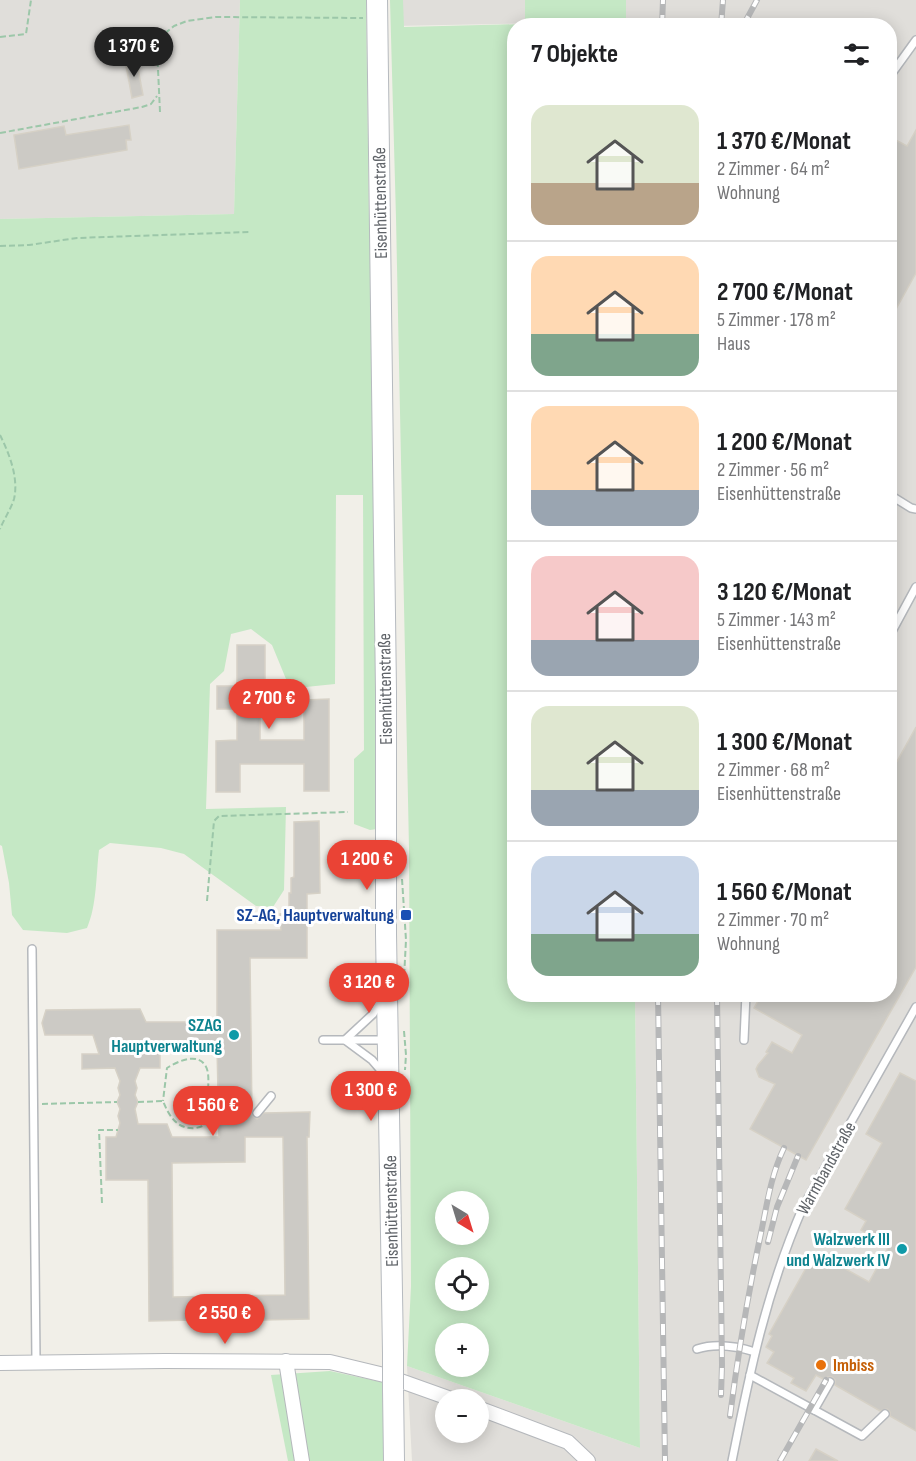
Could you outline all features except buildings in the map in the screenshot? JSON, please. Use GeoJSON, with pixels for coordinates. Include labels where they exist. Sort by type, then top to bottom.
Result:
{"type":"FeatureCollection","features":[{"type":"Feature","properties":{"kind":"street","name":"Eisenhüttenstraße"},"geometry":{"type":"LineString","coordinates":[[378,9],[394,1461]]}},
{"type":"Feature","properties":{"kind":"street"},"geometry":{"type":"LineString","coordinates":[[286,1360],[302,1461]]}},
{"type":"Feature","properties":{"kind":"street"},"geometry":{"type":"LineString","coordinates":[[0,1363],[286,1360],[330,1362],[348,1365],[435,1393]]}},
{"type":"Feature","properties":{"kind":"street"},"geometry":{"type":"LineString","coordinates":[[489,1412],[568,1442],[588,1461]]}},
{"type":"Feature","properties":{"kind":"lane"},"geometry":{"type":"LineString","coordinates":[[897,66],[916,40]]}},
{"type":"Feature","properties":{"kind":"lane"},"geometry":{"type":"LineString","coordinates":[[897,499],[916,509]]}},
{"type":"Feature","properties":{"kind":"lane"},"geometry":{"type":"LineString","coordinates":[[897,622],[916,587]]}},
{"type":"Feature","properties":{"kind":"lane"},"geometry":{"type":"LineString","coordinates":[[32,949],[36,1362]]}},
{"type":"Feature","properties":{"kind":"lane"},"geometry":{"type":"LineString","coordinates":[[345,1040],[373,1014],[387,988]]}},
{"type":"Feature","properties":{"kind":"lane"},"geometry":{"type":"LineString","coordinates":[[744,1040],[746,1002]]}},
{"type":"Feature","properties":{"kind":"lane","name":"Warmbandstraße"},"geometry":{"type":"LineString","coordinates":[[732,1461],[765,1311],[778,1270],[803,1207],[916,1007]]}},
{"type":"Feature","properties":{"kind":"lane"},"geometry":{"type":"LineString","coordinates":[[323,1040],[388,1040]]}},
{"type":"Feature","properties":{"kind":"lane"},"geometry":{"type":"LineString","coordinates":[[345,1040],[372,1060],[389,1082]]}},
{"type":"Feature","properties":{"kind":"lane"},"geometry":{"type":"LineString","coordinates":[[257,1113],[271,1096]]}},
{"type":"Feature","properties":{"kind":"lane"},"geometry":{"type":"LineString","coordinates":[[697,1349],[714,1346],[755,1352]]}},
{"type":"Feature","properties":{"kind":"lane"},"geometry":{"type":"LineString","coordinates":[[750,1375],[862,1436],[885,1414]]}},
{"type":"Feature","properties":{"kind":"lane"},"geometry":{"type":"LineString","coordinates":[[814,1410],[830,1382]]}},
{"type":"Feature","properties":{"kind":"path"},"geometry":{"type":"LineString","coordinates":[[0,38],[27,34],[31,0]]}},
{"type":"Feature","properties":{"kind":"path"},"geometry":{"type":"LineString","coordinates":[[160,112],[159,41],[168,29],[180,23],[216,17],[378,9]]}},
{"type":"Feature","properties":{"kind":"path"},"geometry":{"type":"LineString","coordinates":[[0,134],[142,107],[150,104],[158,93]]}},
{"type":"Feature","properties":{"kind":"path"},"geometry":{"type":"LineString","coordinates":[[0,246],[77,238],[249,232]]}},
{"type":"Feature","properties":{"kind":"path"},"geometry":{"type":"LineString","coordinates":[[0,435],[11,462],[15,488],[14,499],[0,529]]}},
{"type":"Feature","properties":{"kind":"path"},"geometry":{"type":"LineString","coordinates":[[207,901],[214,821],[219,816],[348,812]]}},
{"type":"Feature","properties":{"kind":"path"},"geometry":{"type":"LineString","coordinates":[[187,1059],[199,1060],[205,1065],[208,1072],[208,1114],[206,1123],[202,1127],[190,1129],[179,1126],[169,1115],[163,1101],[167,1068],[187,1059]]}},
{"type":"Feature","properties":{"kind":"path"},"geometry":{"type":"LineString","coordinates":[[138,1101],[163,1101]]}},
{"type":"Feature","properties":{"kind":"path"},"geometry":{"type":"LineString","coordinates":[[33,1105],[117,1102]]}},
{"type":"Feature","properties":{"kind":"path"},"geometry":{"type":"LineString","coordinates":[[102,1203],[99,1130],[118,1130]]}},
{"type":"Feature","properties":{"kind":"shaded area"},"geometry":{"type":"Polygon","coordinates":[[[0,0],[240,0],[234,214],[0,219],[0,0]]]}},
{"type":"Feature","properties":{"kind":"shaded area"},"geometry":{"type":"Polygon","coordinates":[[[393,0],[539,0],[541,18],[507,18],[507,24],[394,26],[393,0]]]}},
{"type":"Feature","properties":{"kind":"shaded area"},"geometry":{"type":"Polygon","coordinates":[[[626,0],[916,0],[916,1461],[412,1461],[407,1366],[472,1389],[435,1389],[435,1443],[489,1443],[489,1395],[640,1448],[635,1002],[897,1002],[897,18],[626,18],[626,0]]]}},
{"type":"Feature","properties":{"kind":"green space"},"geometry":{"type":"Polygon","coordinates":[[[240,0],[366,0],[369,220],[374,280],[377,829],[370,830],[354,824],[354,759],[364,750],[363,495],[336,495],[335,684],[296,688],[286,679],[272,645],[251,629],[231,634],[224,671],[210,684],[206,809],[286,807],[284,890],[273,907],[256,906],[184,854],[161,848],[110,843],[99,850],[94,900],[87,928],[67,933],[23,930],[12,915],[9,883],[0,845],[0,219],[234,214],[240,0]]]}},
{"type":"Feature","properties":{"kind":"green space"},"geometry":{"type":"Polygon","coordinates":[[[390,0],[403,0],[404,27],[507,24],[507,1002],[635,1002],[640,1448],[489,1395],[489,1389],[472,1389],[438,1377],[489,1377],[489,1323],[435,1323],[435,1376],[407,1366],[411,1286],[409,848],[390,0]]]}},
{"type":"Feature","properties":{"kind":"green space"},"geometry":{"type":"Polygon","coordinates":[[[525,0],[626,0],[626,18],[525,18],[525,0]]]}},
{"type":"Feature","properties":{"kind":"green space"},"geometry":{"type":"Polygon","coordinates":[[[330,1371],[386,1383],[386,1461],[288,1461],[271,1375],[330,1371]]]}},
{"type":"Feature","properties":{"kind":"railway"},"geometry":{"type":"LineString","coordinates":[[662,18],[663,0]]}},
{"type":"Feature","properties":{"kind":"railway"},"geometry":{"type":"LineString","coordinates":[[722,18],[723,0]]}},
{"type":"Feature","properties":{"kind":"railway"},"geometry":{"type":"LineString","coordinates":[[747,18],[757,0]]}},
{"type":"Feature","properties":{"kind":"railway"},"geometry":{"type":"LineString","coordinates":[[658,1002],[665,1461]]}},
{"type":"Feature","properties":{"kind":"railway"},"geometry":{"type":"LineString","coordinates":[[717,1002],[721,1395]]}},
{"type":"Feature","properties":{"kind":"railway"},"geometry":{"type":"LineString","coordinates":[[730,1416],[736,1370],[767,1200],[784,1148]]}},
{"type":"Feature","properties":{"kind":"railway"},"geometry":{"type":"LineString","coordinates":[[768,1242],[777,1207],[798,1156]]}},
{"type":"Feature","properties":{"kind":"railway"},"geometry":{"type":"LineString","coordinates":[[780,1461],[826,1380]]}},
{"type":"Feature","properties":{"kind":"place","name":"SZ-AG, Hauptverwaltung"},"geometry":{"type":"Point","coordinates":[406,915]}},
{"type":"Feature","properties":{"kind":"place","name":"SZAG Hauptverwaltung"},"geometry":{"type":"Point","coordinates":[234,1035]}},
{"type":"Feature","properties":{"kind":"place","name":"Walzwerk III und Walzwerk IV"},"geometry":{"type":"Point","coordinates":[902,1249]}},
{"type":"Feature","properties":{"kind":"place","name":"Imbiss"},"geometry":{"type":"Point","coordinates":[821,1365]}}]}
